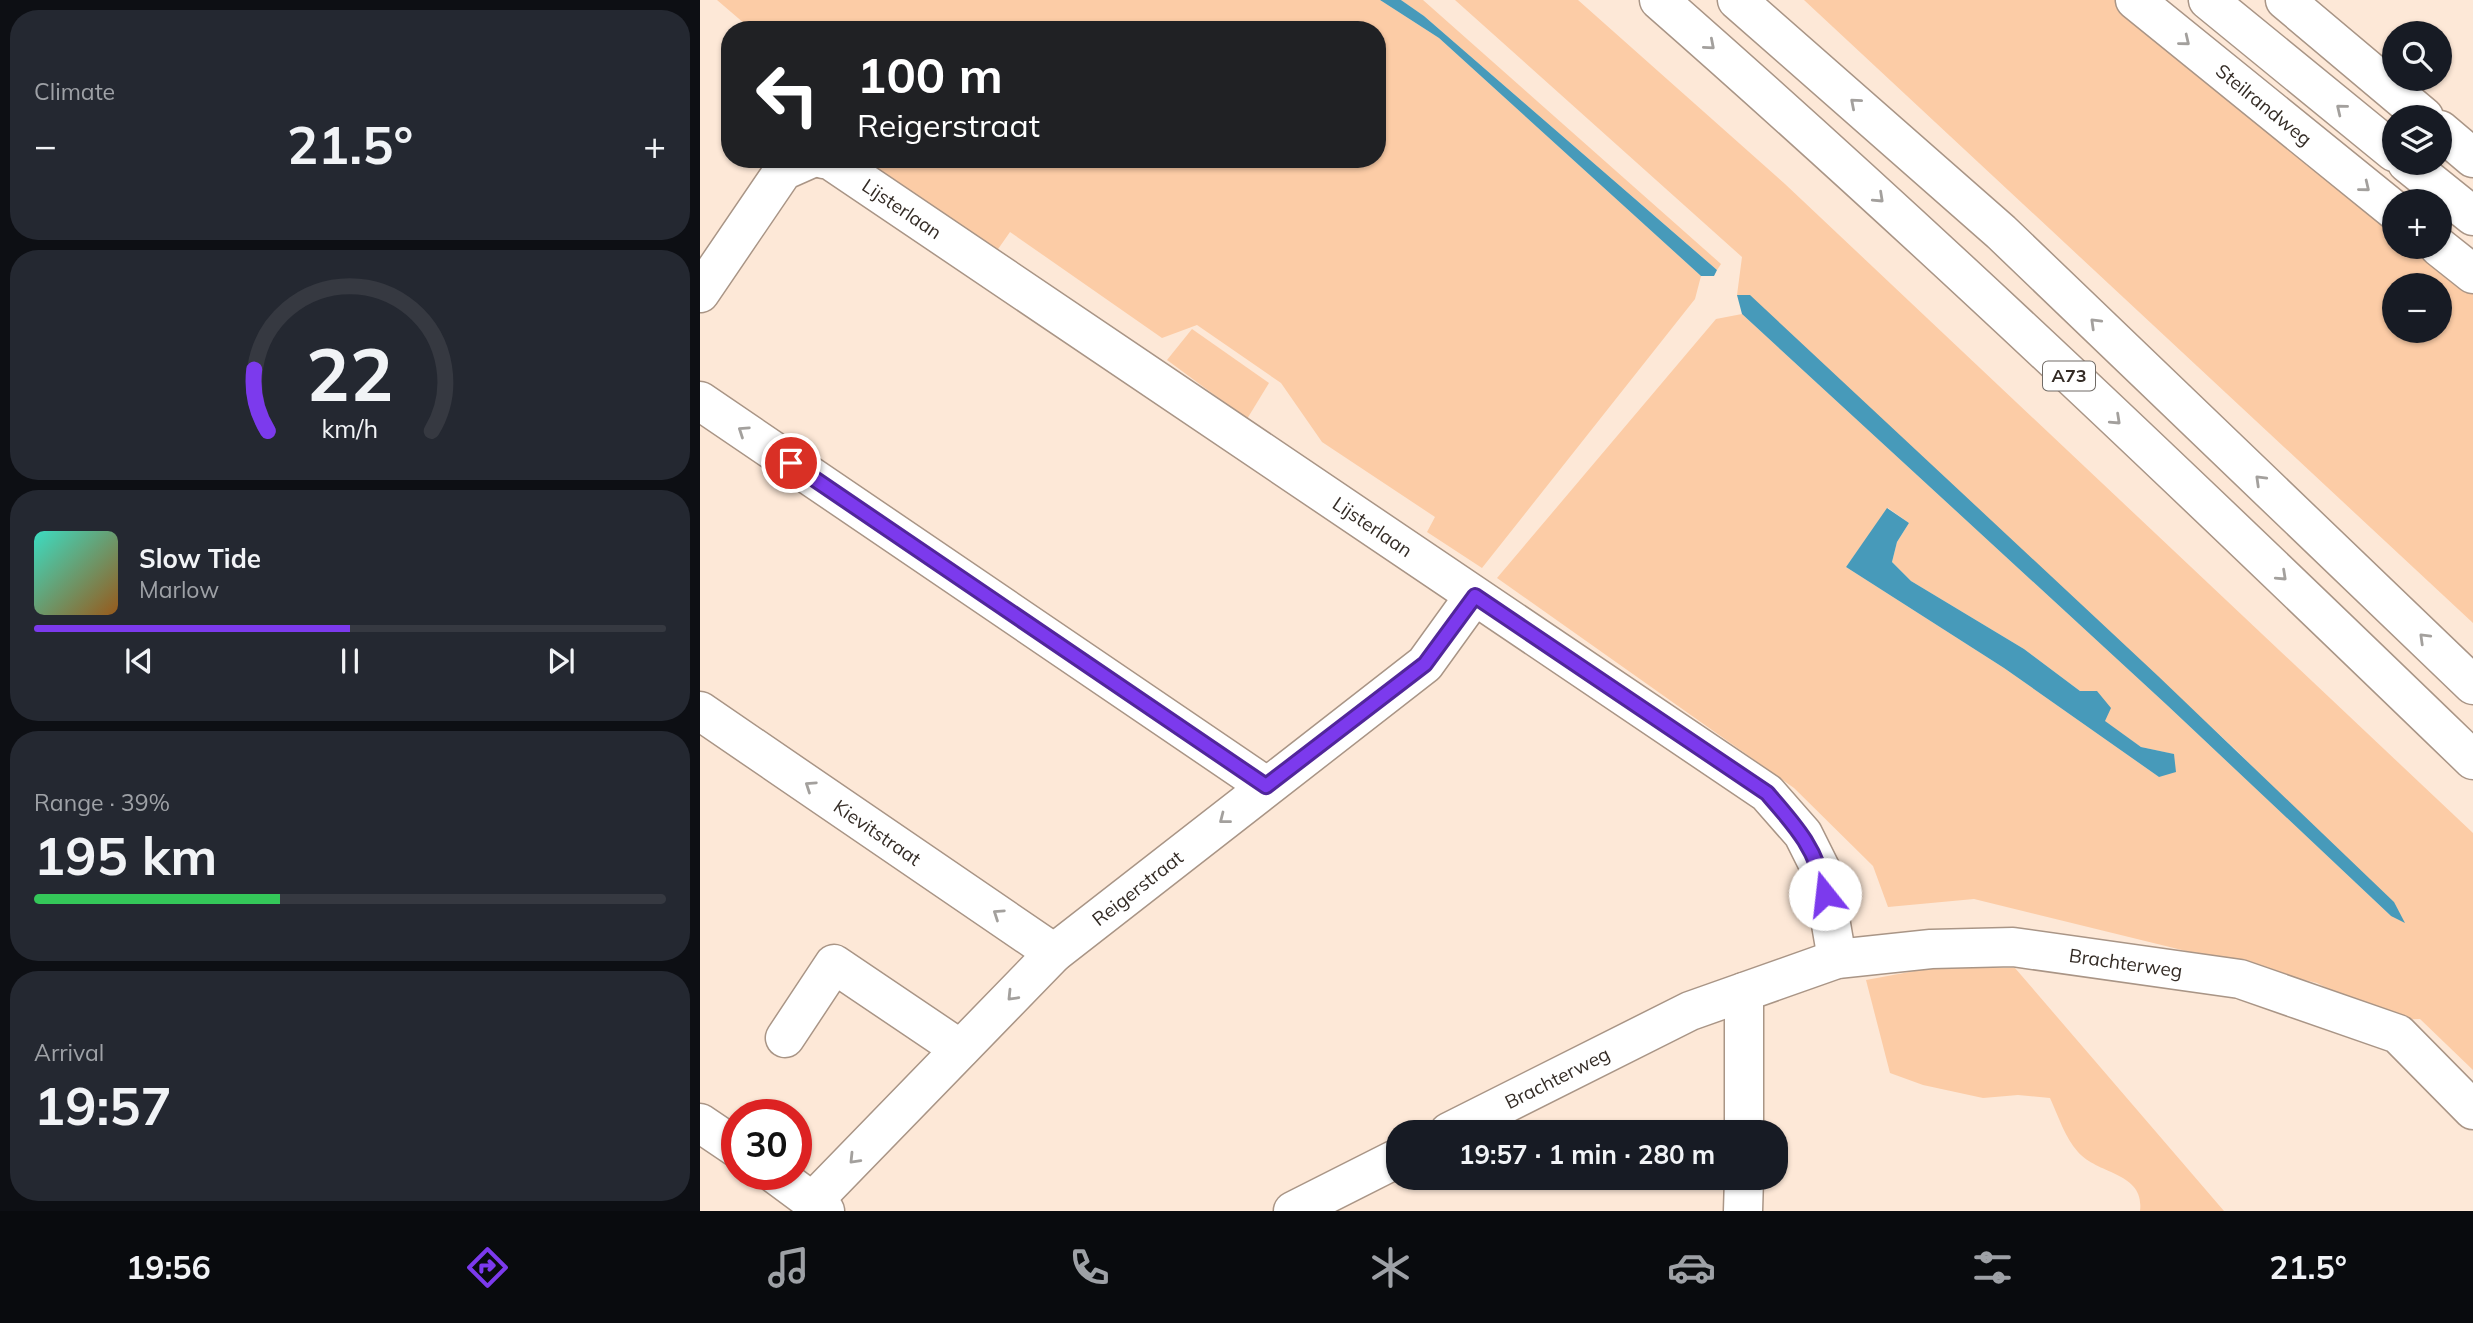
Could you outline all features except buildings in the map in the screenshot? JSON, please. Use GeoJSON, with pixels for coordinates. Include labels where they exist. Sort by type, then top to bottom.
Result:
{"type":"FeatureCollection","features":[{"type":"Feature","properties":{"kind":"main road","name":"A73"},"geometry":{"type":"LineString","coordinates":[[1659,0],[1791,116],[2297,590],[2473,760]]}},
{"type":"Feature","properties":{"kind":"main road","name":"A73"},"geometry":{"type":"LineString","coordinates":[[1738,0],[2001,232],[2473,685]]}},
{"type":"Feature","properties":{"kind":"main road","name":"Steilrandweg"},"geometry":{"type":"LineString","coordinates":[[2135,0],[2382,200]]}},
{"type":"Feature","properties":{"kind":"main road"},"geometry":{"type":"LineString","coordinates":[[2208,0],[2382,142]]}},
{"type":"Feature","properties":{"kind":"main road"},"geometry":{"type":"LineString","coordinates":[[2285,0],[2410,105]]}},
{"type":"Feature","properties":{"kind":"main road"},"geometry":{"type":"LineString","coordinates":[[2452,140],[2473,158]]}},
{"type":"Feature","properties":{"kind":"main road"},"geometry":{"type":"LineString","coordinates":[[700,293],[783,171],[790,168]]}},
{"type":"Feature","properties":{"kind":"main road","name":"Lijsterlaan"},"geometry":{"type":"LineString","coordinates":[[841,168],[1767,793],[1803,834],[1822,872],[1837,959]]}},
{"type":"Feature","properties":{"kind":"main road"},"geometry":{"type":"LineString","coordinates":[[2422,175],[2473,216]]}},
{"type":"Feature","properties":{"kind":"main road"},"geometry":{"type":"LineString","coordinates":[[2452,257],[2473,274]]}},
{"type":"Feature","properties":{"kind":"main road"},"geometry":{"type":"LineString","coordinates":[[700,401],[1266,786]]}},
{"type":"Feature","properties":{"kind":"main road","name":"Reigerstraat"},"geometry":{"type":"LineString","coordinates":[[820,1206],[960,1049],[1054,953],[1425,664],[1475,596]]}},
{"type":"Feature","properties":{"kind":"main road","name":"Kievitstraat"},"geometry":{"type":"LineString","coordinates":[[700,712],[1054,953]]}},
{"type":"Feature","properties":{"kind":"main road","name":"Brachterweg"},"geometry":{"type":"LineString","coordinates":[[1473,1120],[1689,1011],[1837,959],[1931,949],[2013,947],[2240,979],[2398,1034],[2473,1110]]}},
{"type":"Feature","properties":{"kind":"main road"},"geometry":{"type":"LineString","coordinates":[[785,1038],[834,964],[960,1049]]}},
{"type":"Feature","properties":{"kind":"main road"},"geometry":{"type":"LineString","coordinates":[[1744,992],[1744,1120]]}},
{"type":"Feature","properties":{"kind":"main road"},"geometry":{"type":"LineString","coordinates":[[700,1123],[721,1137]]}},
{"type":"Feature","properties":{"kind":"main road"},"geometry":{"type":"LineString","coordinates":[[1293,1211],[1386,1164]]}},
{"type":"Feature","properties":{"kind":"main road"},"geometry":{"type":"LineString","coordinates":[[798,1190],[820,1206]]}},
{"type":"Feature","properties":{"kind":"main road"},"geometry":{"type":"LineString","coordinates":[[1744,1190],[1744,1211]]}},
{"type":"Feature","properties":{"kind":"shaded area"},"geometry":{"type":"Polygon","coordinates":[[[717,0],[1380,0],[1439,38],[1701,276],[1695,299],[1482,568],[1427,532],[1435,517],[1322,442],[1281,383],[1197,325],[1162,338],[1010,232],[996,252],[876,168],[1386,168],[1386,21],[742,21],[717,0]]]}},
{"type":"Feature","properties":{"kind":"shaded area"},"geometry":{"type":"Polygon","coordinates":[[[1401,0],[1423,0],[1721,264],[1717,270],[1424,16],[1401,0]]]}},
{"type":"Feature","properties":{"kind":"shaded area"},"geometry":{"type":"Polygon","coordinates":[[[1455,0],[1578,0],[1785,184],[2473,833],[2473,1070],[2420,1019],[2390,1020],[2317,983],[1974,899],[1888,907],[1873,866],[1794,788],[1497,578],[1716,319],[1742,314],[2168,706],[2391,916],[2393,902],[2237,751],[1750,296],[1737,295],[1742,257],[1455,0]],[[1888,508],[1846,567],[2004,668],[2159,777],[2173,754],[2141,747],[2104,721],[2080,691],[2024,649],[1911,581],[1892,562],[1897,542],[1909,523],[1888,508]]]}},
{"type":"Feature","properties":{"kind":"shaded area"},"geometry":{"type":"Polygon","coordinates":[[[1804,0],[2118,0],[2382,212],[2382,259],[2440,259],[2473,286],[2473,623],[1804,0]]]}},
{"type":"Feature","properties":{"kind":"shaded area"},"geometry":{"type":"Polygon","coordinates":[[[1192,329],[1269,383],[1247,419],[1167,360],[1192,329]]]}},
{"type":"Feature","properties":{"kind":"shaded area"},"geometry":{"type":"Polygon","coordinates":[[[1931,968],[2015,968],[2224,1211],[2140,1211],[2140,1198],[2128,1181],[2087,1160],[2073,1146],[2050,1098],[2018,1095],[1983,1098],[1923,1085],[1890,1073],[1866,980],[1931,968]]]}},
{"type":"Feature","properties":{"kind":"water"},"geometry":{"type":"Polygon","coordinates":[[[1380,0],[1401,0],[1424,16],[1717,270],[1714,276],[1701,276],[1439,38],[1380,0]]]}},
{"type":"Feature","properties":{"kind":"water"},"geometry":{"type":"Polygon","coordinates":[[[1737,295],[1750,295],[2158,676],[2394,902],[2405,923],[2391,916],[2168,706],[1742,314],[1737,295]]]}},
{"type":"Feature","properties":{"kind":"water"},"geometry":{"type":"Polygon","coordinates":[[[1887,508],[1909,523],[1897,542],[1892,562],[1911,581],[2024,649],[2080,691],[2097,691],[2111,708],[2105,721],[2141,747],[2174,754],[2176,772],[2159,777],[2004,668],[1846,567],[1887,508]]]}},
{"type":"Feature","properties":{"kind":"route"},"geometry":{"type":"LineString","coordinates":[[791,463],[1266,786],[1425,664],[1475,596],[1767,793],[1803,834],[1822,872],[1825,894]]}}]}
